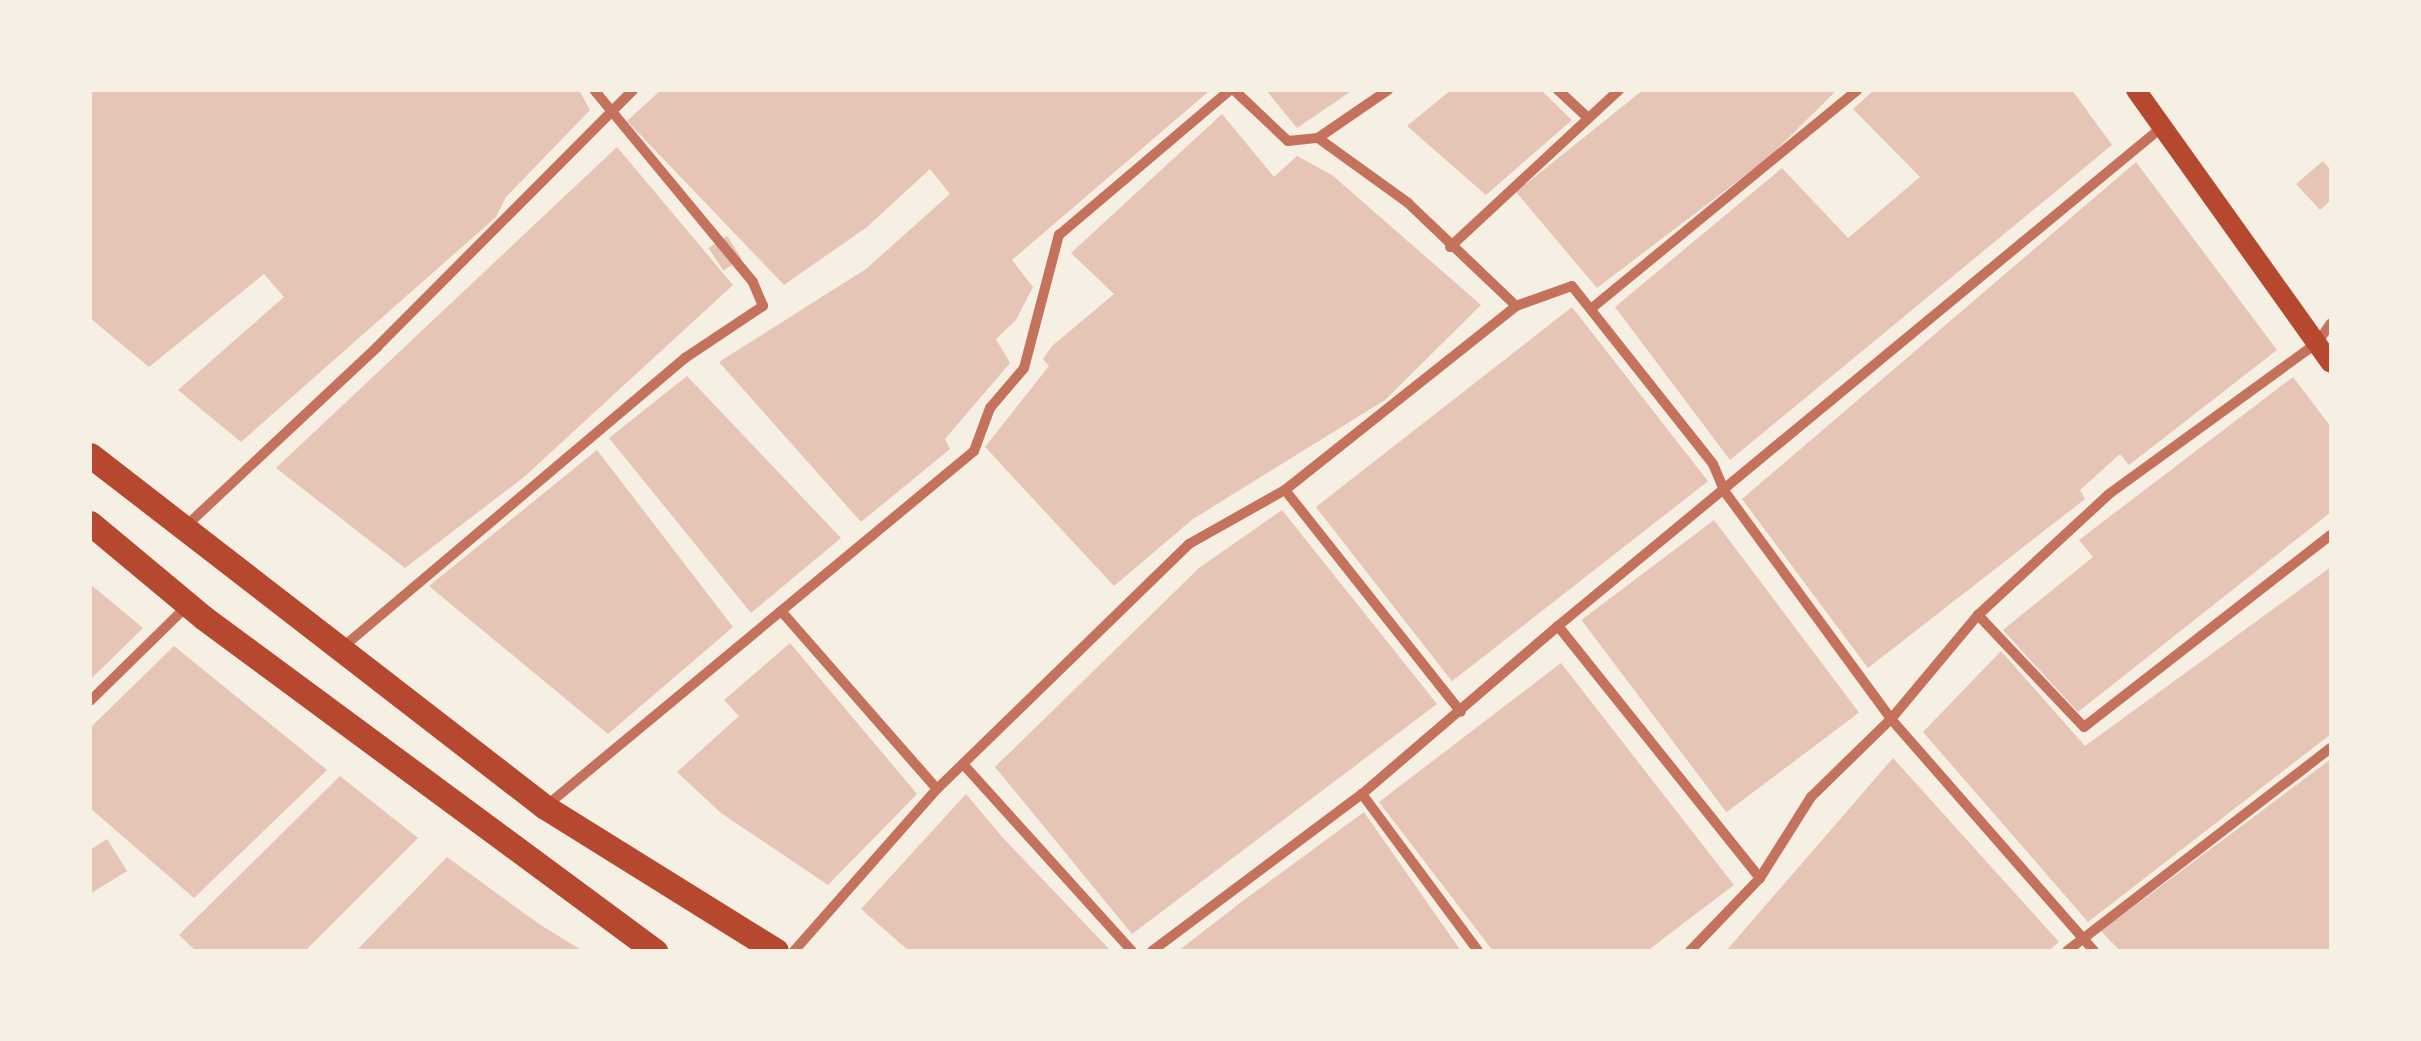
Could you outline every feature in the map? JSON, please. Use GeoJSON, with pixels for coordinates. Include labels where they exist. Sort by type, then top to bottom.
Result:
{"type":"FeatureCollection","features":[{"type":"Feature","properties":{"kind":"main road"},"geometry":{"type":"LineString","coordinates":[[2136,90],[2331,362]]}},
{"type":"Feature","properties":{"kind":"main road"},"geometry":{"type":"LineString","coordinates":[[90,454],[182,530],[545,807],[776,951]]}},
{"type":"Feature","properties":{"kind":"main road"},"geometry":{"type":"LineString","coordinates":[[90,524],[187,605],[655,951]]}},
{"type":"Feature","properties":{"kind":"street"},"geometry":{"type":"LineString","coordinates":[[338,650],[684,358],[762,306],[753,282],[594,90]]}},
{"type":"Feature","properties":{"kind":"street"},"geometry":{"type":"LineString","coordinates":[[182,530],[377,348],[633,90]]}},
{"type":"Feature","properties":{"kind":"street"},"geometry":{"type":"LineString","coordinates":[[545,807],[974,451],[990,408],[1024,368],[1059,235],[1232,90],[1288,142],[1318,138],[1388,90]]}},
{"type":"Feature","properties":{"kind":"street"},"geometry":{"type":"LineString","coordinates":[[1558,90],[1586,117]]}},
{"type":"Feature","properties":{"kind":"street"},"geometry":{"type":"LineString","coordinates":[[1450,247],[1619,90]]}},
{"type":"Feature","properties":{"kind":"street"},"geometry":{"type":"LineString","coordinates":[[1592,308],[1856,90]]}},
{"type":"Feature","properties":{"kind":"street"},"geometry":{"type":"LineString","coordinates":[[1152,951],[1362,794],[1558,626],[2162,127]]}},
{"type":"Feature","properties":{"kind":"street"},"geometry":{"type":"LineString","coordinates":[[1318,138],[1408,203],[1516,306]]}},
{"type":"Feature","properties":{"kind":"street"},"geometry":{"type":"LineString","coordinates":[[794,951],[937,789],[1189,544],[1285,490],[1516,306],[1572,286],[1713,464],[1724,492],[1891,719],[2094,951]]}},
{"type":"Feature","properties":{"kind":"street"},"geometry":{"type":"LineString","coordinates":[[1690,951],[1760,878],[1811,798],[1891,719],[1978,615],[2109,494],[2317,343],[2331,323]]}},
{"type":"Feature","properties":{"kind":"street"},"geometry":{"type":"LineString","coordinates":[[1285,490],[1461,712]]}},
{"type":"Feature","properties":{"kind":"street"},"geometry":{"type":"LineString","coordinates":[[1978,615],[2084,727],[2331,535]]}},
{"type":"Feature","properties":{"kind":"street"},"geometry":{"type":"LineString","coordinates":[[90,701],[187,605]]}},
{"type":"Feature","properties":{"kind":"street"},"geometry":{"type":"LineString","coordinates":[[782,612],[937,789]]}},
{"type":"Feature","properties":{"kind":"street"},"geometry":{"type":"LineString","coordinates":[[1558,626],[1760,878]]}},
{"type":"Feature","properties":{"kind":"street"},"geometry":{"type":"LineString","coordinates":[[2067,951],[2331,748]]}},
{"type":"Feature","properties":{"kind":"street"},"geometry":{"type":"LineString","coordinates":[[963,764],[1132,951]]}},
{"type":"Feature","properties":{"kind":"street"},"geometry":{"type":"LineString","coordinates":[[1362,794],[1478,951]]}},
{"type":"Feature","properties":{"kind":"building"},"geometry":{"type":"Polygon","coordinates":[[[90,90],[579,90],[590,110],[506,197],[496,217],[241,442],[178,390],[284,297],[264,274],[149,367],[90,318],[90,90]]]}},
{"type":"Feature","properties":{"kind":"building"},"geometry":{"type":"Polygon","coordinates":[[[661,90],[1208,92],[1012,260],[1033,287],[1016,320],[996,339],[1010,363],[945,439],[950,449],[861,522],[719,362],[866,269],[950,194],[930,169],[867,227],[784,285],[627,121],[661,90]]]}},
{"type":"Feature","properties":{"kind":"building"},"geometry":{"type":"Polygon","coordinates":[[[1266,90],[1353,90],[1297,128],[1266,90]]]}},
{"type":"Feature","properties":{"kind":"building"},"geometry":{"type":"Polygon","coordinates":[[[1451,90],[1541,90],[1572,120],[1486,195],[1407,126],[1451,90]]]}},
{"type":"Feature","properties":{"kind":"building"},"geometry":{"type":"Polygon","coordinates":[[[1643,90],[1837,90],[1768,158],[1597,288],[1516,192],[1643,90]]]}},
{"type":"Feature","properties":{"kind":"building"},"geometry":{"type":"Polygon","coordinates":[[[1874,90],[2072,90],[2112,145],[1730,460],[1615,307],[1782,168],[1848,238],[1920,177],[1853,109],[1874,90]]]}},
{"type":"Feature","properties":{"kind":"building"},"geometry":{"type":"Polygon","coordinates":[[[1222,114],[1274,177],[1297,156],[1332,175],[1481,305],[1385,400],[1193,519],[1114,586],[985,447],[1049,366],[1043,359],[1052,346],[1114,294],[1071,253],[1222,114]]]}},
{"type":"Feature","properties":{"kind":"building"},"geometry":{"type":"Polygon","coordinates":[[[617,147],[733,285],[524,477],[405,568],[276,468],[617,147]]]}},
{"type":"Feature","properties":{"kind":"building"},"geometry":{"type":"Polygon","coordinates":[[[2323,161],[2331,170],[2331,200],[2320,210],[2296,184],[2323,161]]]}},
{"type":"Feature","properties":{"kind":"building"},"geometry":{"type":"Polygon","coordinates":[[[2136,162],[2277,350],[2129,465],[2120,454],[2080,490],[2085,499],[1868,668],[1742,499],[2136,162]]]}},
{"type":"Feature","properties":{"kind":"building"},"geometry":{"type":"Polygon","coordinates":[[[727,236],[742,259],[723,271],[709,248],[727,236]]]}},
{"type":"Feature","properties":{"kind":"building"},"geometry":{"type":"Polygon","coordinates":[[[1572,307],[1708,481],[1452,681],[1316,507],[1572,307]]]}},
{"type":"Feature","properties":{"kind":"building"},"geometry":{"type":"Polygon","coordinates":[[[687,376],[841,538],[751,613],[609,438],[687,376]]]}},
{"type":"Feature","properties":{"kind":"building"},"geometry":{"type":"Polygon","coordinates":[[[2293,377],[2331,427],[2331,512],[2078,712],[2003,630],[2093,557],[2079,540],[2293,377]]]}},
{"type":"Feature","properties":{"kind":"building"},"geometry":{"type":"Polygon","coordinates":[[[597,450],[733,627],[608,734],[429,586],[597,450]]]}},
{"type":"Feature","properties":{"kind":"building"},"geometry":{"type":"Polygon","coordinates":[[[1282,510],[1437,704],[1132,934],[995,767],[1199,568],[1282,510]]]}},
{"type":"Feature","properties":{"kind":"building"},"geometry":{"type":"Polygon","coordinates":[[[1714,520],[1859,712],[1726,812],[1581,620],[1714,520]]]}},
{"type":"Feature","properties":{"kind":"building"},"geometry":{"type":"Polygon","coordinates":[[[2331,567],[2331,734],[2088,922],[1923,732],[2001,651],[2085,746],[2331,567]]]}},
{"type":"Feature","properties":{"kind":"building"},"geometry":{"type":"Polygon","coordinates":[[[90,584],[143,628],[90,680],[90,584]]]}},
{"type":"Feature","properties":{"kind":"building"},"geometry":{"type":"Polygon","coordinates":[[[790,643],[917,794],[828,885],[721,813],[677,772],[739,716],[724,700],[790,643]]]}},
{"type":"Feature","properties":{"kind":"building"},"geometry":{"type":"Polygon","coordinates":[[[174,646],[327,770],[194,898],[90,808],[90,728],[174,646]]]}},
{"type":"Feature","properties":{"kind":"building"},"geometry":{"type":"Polygon","coordinates":[[[1561,663],[1734,885],[1647,951],[1493,951],[1379,802],[1561,663]]]}},
{"type":"Feature","properties":{"kind":"building"},"geometry":{"type":"Polygon","coordinates":[[[1893,758],[2059,942],[2048,951],[1726,951],[1893,758]]]}},
{"type":"Feature","properties":{"kind":"building"},"geometry":{"type":"Polygon","coordinates":[[[2331,759],[2331,951],[2120,951],[2101,931],[2331,759]]]}},
{"type":"Feature","properties":{"kind":"building"},"geometry":{"type":"Polygon","coordinates":[[[340,776],[418,838],[305,951],[196,951],[179,935],[340,776]]]}},
{"type":"Feature","properties":{"kind":"building"},"geometry":{"type":"Polygon","coordinates":[[[966,794],[1111,951],[909,951],[861,909],[966,794]]]}},
{"type":"Feature","properties":{"kind":"building"},"geometry":{"type":"Polygon","coordinates":[[[1364,812],[1461,951],[1178,951],[1244,900],[1364,812]]]}},
{"type":"Feature","properties":{"kind":"building"},"geometry":{"type":"Polygon","coordinates":[[[107,839],[127,871],[90,894],[90,850],[107,839]]]}},
{"type":"Feature","properties":{"kind":"building"},"geometry":{"type":"Polygon","coordinates":[[[447,857],[539,924],[583,951],[356,951],[447,857]]]}}]}
